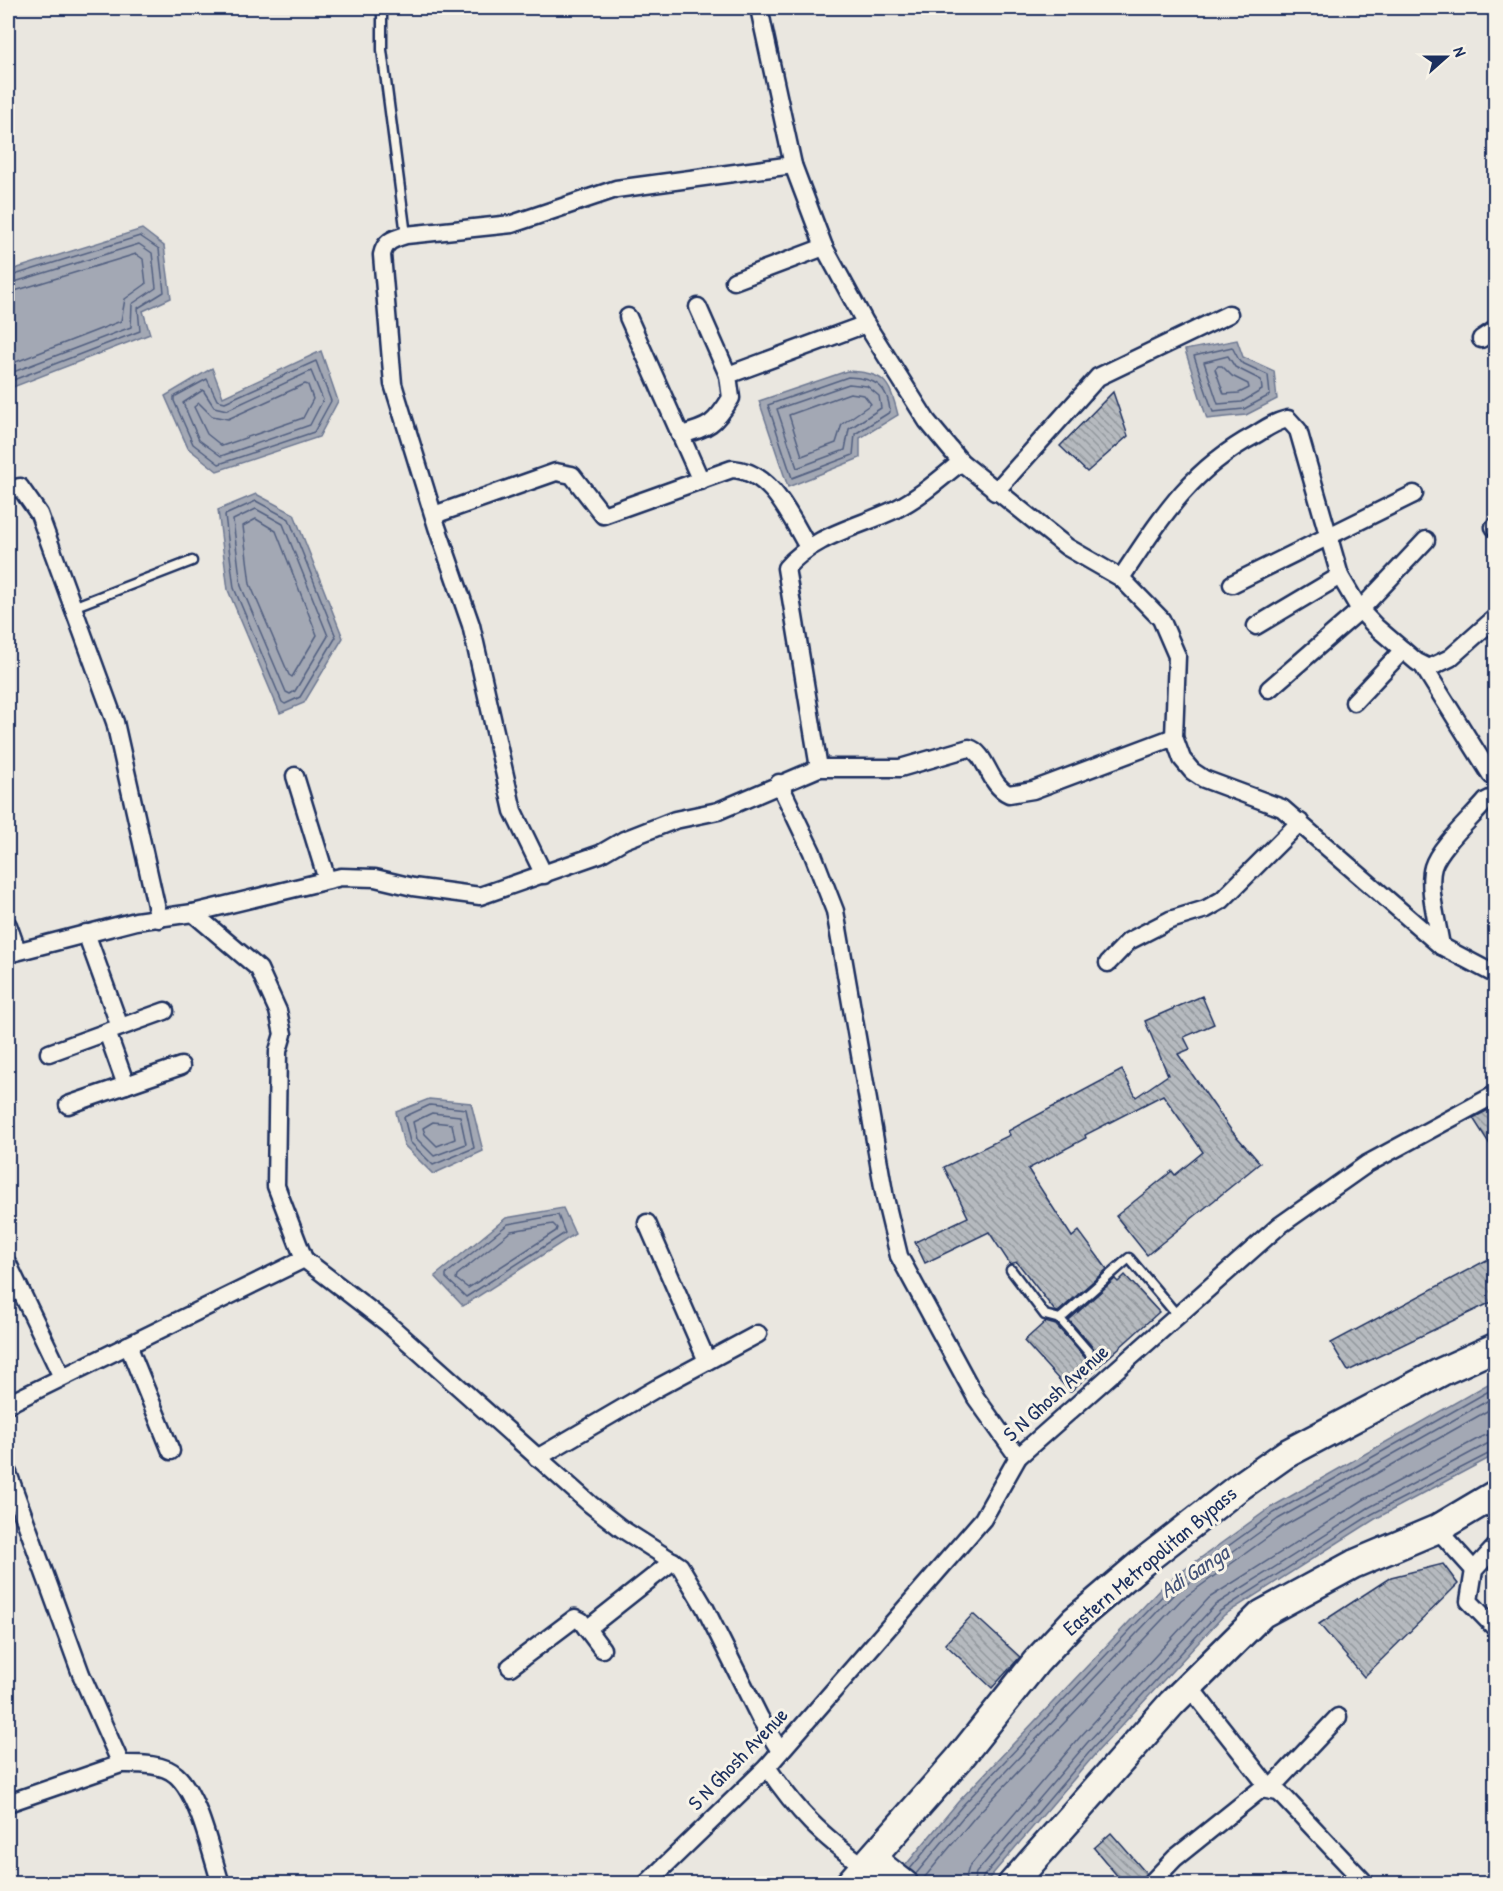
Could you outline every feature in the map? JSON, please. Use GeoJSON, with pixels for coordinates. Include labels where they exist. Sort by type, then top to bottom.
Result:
{"type":"FeatureCollection","features":[{"type":"Feature","properties":{"kind":"main road","name":"Eastern Metropolitan Bypass"},"geometry":{"type":"LineString","coordinates":[[862,1870],[959,1760],[1036,1662],[1076,1620],[1143,1562],[1286,1454],[1441,1372],[1496,1347]]}},
{"type":"Feature","properties":{"kind":"main road"},"geometry":{"type":"LineString","coordinates":[[1012,1884],[1189,1686],[1262,1614],[1354,1564],[1437,1529],[1496,1494]]}},
{"type":"Feature","properties":{"kind":"main road"},"geometry":{"type":"LineString","coordinates":[[862,1870],[901,1881]]}},
{"type":"Feature","properties":{"kind":"street"},"geometry":{"type":"LineString","coordinates":[[759,8],[793,165],[824,247],[866,324],[927,421],[961,462],[995,492],[1067,547],[1121,578],[1161,619],[1173,641],[1178,668],[1174,737],[1182,759],[1192,771],[1204,779],[1272,803],[1300,822],[1392,906],[1441,946],[1496,975]]}},
{"type":"Feature","properties":{"kind":"street"},"geometry":{"type":"LineString","coordinates":[[544,874],[513,811],[471,625],[393,384],[382,255],[384,246],[391,240],[406,235],[512,224],[616,189],[793,165]]}},
{"type":"Feature","properties":{"kind":"street"},"geometry":{"type":"LineString","coordinates":[[734,281],[824,247]]}},
{"type":"Feature","properties":{"kind":"street"},"geometry":{"type":"LineString","coordinates":[[680,435],[706,429],[723,412],[731,398],[728,375],[698,307]]}},
{"type":"Feature","properties":{"kind":"street"},"geometry":{"type":"LineString","coordinates":[[995,492],[1098,377],[1229,314]]}},
{"type":"Feature","properties":{"kind":"street"},"geometry":{"type":"LineString","coordinates":[[628,317],[701,481]]}},
{"type":"Feature","properties":{"kind":"street"},"geometry":{"type":"LineString","coordinates":[[728,375],[866,324]]}},
{"type":"Feature","properties":{"kind":"street"},"geometry":{"type":"LineString","coordinates":[[1481,339],[1496,329]]}},
{"type":"Feature","properties":{"kind":"street"},"geometry":{"type":"LineString","coordinates":[[1121,578],[1149,536],[1196,477],[1233,447],[1284,420],[1291,420],[1298,430],[1340,576],[1360,610],[1423,666],[1493,769],[1494,797],[1439,856],[1432,869],[1431,880],[1441,946]]}},
{"type":"Feature","properties":{"kind":"street"},"geometry":{"type":"LineString","coordinates":[[819,768],[786,568],[799,552],[898,508],[929,488],[961,462]]}},
{"type":"Feature","properties":{"kind":"street"},"geometry":{"type":"LineString","coordinates":[[434,514],[556,472],[572,475],[603,515],[732,469],[746,470],[770,486],[808,547]]}},
{"type":"Feature","properties":{"kind":"street"},"geometry":{"type":"LineString","coordinates":[[8,490],[20,487],[39,514],[115,722],[159,919]]}},
{"type":"Feature","properties":{"kind":"street"},"geometry":{"type":"LineString","coordinates":[[1232,584],[1414,494]]}},
{"type":"Feature","properties":{"kind":"street"},"geometry":{"type":"LineString","coordinates":[[1269,689],[1360,610],[1426,540]]}},
{"type":"Feature","properties":{"kind":"street"},"geometry":{"type":"LineString","coordinates":[[1256,626],[1340,576]]}},
{"type":"Feature","properties":{"kind":"street"},"geometry":{"type":"LineString","coordinates":[[1423,666],[1438,665],[1450,658],[1496,617]]}},
{"type":"Feature","properties":{"kind":"street"},"geometry":{"type":"LineString","coordinates":[[1354,702],[1403,650]]}},
{"type":"Feature","properties":{"kind":"street"},"geometry":{"type":"LineString","coordinates":[[8,925],[12,952],[136,921],[193,913],[341,877],[375,878],[413,887],[480,896],[600,854],[624,840],[675,820],[718,811],[779,783],[819,768],[900,768],[969,748],[977,752],[995,785],[1009,794],[1033,790],[1174,737]]}},
{"type":"Feature","properties":{"kind":"street"},"geometry":{"type":"LineString","coordinates":[[295,776],[327,880]]}},
{"type":"Feature","properties":{"kind":"street"},"geometry":{"type":"LineString","coordinates":[[779,783],[812,852],[835,911],[885,1198],[899,1256],[975,1398],[1018,1457]]}},
{"type":"Feature","properties":{"kind":"street"},"geometry":{"type":"LineString","coordinates":[[1108,963],[1129,941],[1170,920],[1206,909],[1222,900],[1300,822]]}},
{"type":"Feature","properties":{"kind":"street"},"geometry":{"type":"LineString","coordinates":[[193,913],[237,954],[259,969],[278,1011],[283,1034],[278,1051],[274,1157],[276,1186],[304,1259],[387,1323],[537,1458],[622,1529],[680,1566],[705,1608],[760,1718],[780,1752]]}},
{"type":"Feature","properties":{"kind":"street"},"geometry":{"type":"LineString","coordinates":[[86,933],[114,1030],[126,1085]]}},
{"type":"Feature","properties":{"kind":"street"},"geometry":{"type":"LineString","coordinates":[[49,1053],[165,1011]]}},
{"type":"Feature","properties":{"kind":"street"},"geometry":{"type":"LineString","coordinates":[[68,1105],[181,1066]]}},
{"type":"Feature","properties":{"kind":"street","name":"S N Ghosh Avenue"},"geometry":{"type":"LineString","coordinates":[[646,1884],[767,1767],[982,1519],[1018,1457],[1279,1226],[1335,1184],[1496,1094]]}},
{"type":"Feature","properties":{"kind":"street"},"geometry":{"type":"LineString","coordinates":[[647,1223],[707,1361]]}},
{"type":"Feature","properties":{"kind":"street"},"geometry":{"type":"LineString","coordinates":[[8,1404],[304,1259]]}},
{"type":"Feature","properties":{"kind":"street"},"geometry":{"type":"LineString","coordinates":[[8,1264],[62,1377]]}},
{"type":"Feature","properties":{"kind":"street"},"geometry":{"type":"LineString","coordinates":[[537,1458],[758,1334]]}},
{"type":"Feature","properties":{"kind":"street"},"geometry":{"type":"LineString","coordinates":[[128,1345],[171,1451]]}},
{"type":"Feature","properties":{"kind":"street"},"geometry":{"type":"LineString","coordinates":[[8,1473],[81,1674],[121,1764]]}},
{"type":"Feature","properties":{"kind":"street"},"geometry":{"type":"LineString","coordinates":[[1437,1529],[1474,1570]]}},
{"type":"Feature","properties":{"kind":"street"},"geometry":{"type":"LineString","coordinates":[[1496,1546],[1474,1570],[1469,1601],[1496,1629]]}},
{"type":"Feature","properties":{"kind":"street"},"geometry":{"type":"LineString","coordinates":[[586,1629],[673,1561]]}},
{"type":"Feature","properties":{"kind":"street"},"geometry":{"type":"LineString","coordinates":[[510,1667],[572,1619],[578,1618],[602,1649]]}},
{"type":"Feature","properties":{"kind":"street"},"geometry":{"type":"LineString","coordinates":[[1189,1686],[1270,1789],[1285,1798],[1366,1884]]}},
{"type":"Feature","properties":{"kind":"street"},"geometry":{"type":"LineString","coordinates":[[1150,1884],[1175,1858],[1254,1793],[1261,1789],[1270,1789],[1338,1717]]}},
{"type":"Feature","properties":{"kind":"street"},"geometry":{"type":"LineString","coordinates":[[8,1803],[121,1764],[160,1767],[176,1774],[193,1801],[220,1884]]}},
{"type":"Feature","properties":{"kind":"street"},"geometry":{"type":"LineString","coordinates":[[767,1767],[792,1804],[809,1823],[862,1870]]}},
{"type":"Feature","properties":{"kind":"lane"},"geometry":{"type":"LineString","coordinates":[[382,8],[382,50],[406,235]]}},
{"type":"Feature","properties":{"kind":"lane"},"geometry":{"type":"LineString","coordinates":[[73,607],[192,561]]}},
{"type":"Feature","properties":{"kind":"lane"},"geometry":{"type":"LineString","coordinates":[[1060,1320],[1129,1258],[1177,1315]]}},
{"type":"Feature","properties":{"kind":"lane"},"geometry":{"type":"LineString","coordinates":[[1011,1270],[1045,1315],[1060,1320],[1091,1355]]}},
{"type":"Feature","properties":{"kind":"water"},"geometry":{"type":"Polygon","coordinates":[[[142,229],[164,246],[171,298],[143,311],[150,334],[8,389],[8,271],[142,229]]]}},
{"type":"Feature","properties":{"kind":"water"},"geometry":{"type":"Polygon","coordinates":[[[1237,340],[1243,357],[1274,371],[1277,399],[1246,415],[1207,419],[1185,350],[1237,340]]]}},
{"type":"Feature","properties":{"kind":"water"},"geometry":{"type":"Polygon","coordinates":[[[321,351],[338,401],[319,437],[217,471],[188,448],[165,396],[212,368],[223,397],[321,351]]]}},
{"type":"Feature","properties":{"kind":"water"},"geometry":{"type":"Polygon","coordinates":[[[847,371],[877,376],[883,380],[891,393],[898,415],[860,438],[860,458],[788,487],[759,401],[847,371]]]}},
{"type":"Feature","properties":{"kind":"water"},"geometry":{"type":"Polygon","coordinates":[[[256,494],[294,514],[343,638],[304,703],[280,713],[228,590],[218,510],[256,494]]]}},
{"type":"Feature","properties":{"kind":"water"},"geometry":{"type":"Polygon","coordinates":[[[429,1099],[471,1103],[483,1151],[433,1174],[404,1145],[396,1112],[429,1099]]]}},
{"type":"Feature","properties":{"kind":"water"},"geometry":{"type":"Polygon","coordinates":[[[563,1208],[575,1234],[463,1306],[435,1276],[506,1218],[563,1208]]]}},
{"type":"Feature","properties":{"kind":"water","name":"Adi Ganga"},"geometry":{"type":"Polygon","coordinates":[[[1495,1380],[1495,1455],[1375,1519],[1224,1615],[1097,1752],[985,1883],[890,1884],[958,1802],[1166,1583],[1270,1508],[1495,1380]]]}},
{"type":"Feature","properties":{"kind":"building"},"geometry":{"type":"Polygon","coordinates":[[[1113,392],[1128,436],[1087,472],[1060,446],[1113,392]]]}},
{"type":"Feature","properties":{"kind":"building"},"geometry":{"type":"Polygon","coordinates":[[[1202,996],[1214,1024],[1184,1037],[1190,1049],[1178,1054],[1231,1130],[1260,1163],[1147,1255],[1116,1216],[1172,1171],[1175,1175],[1203,1152],[1163,1095],[1085,1135],[1086,1138],[1028,1169],[1072,1237],[1079,1231],[1107,1269],[1058,1312],[1017,1262],[1010,1264],[989,1232],[925,1263],[915,1242],[968,1217],[944,1167],[1010,1135],[1008,1131],[1122,1070],[1136,1097],[1168,1075],[1145,1021],[1202,996]]]}},
{"type":"Feature","properties":{"kind":"building"},"geometry":{"type":"Polygon","coordinates":[[[1496,1106],[1496,1154],[1473,1118],[1496,1106]]]}},
{"type":"Feature","properties":{"kind":"building"},"geometry":{"type":"Polygon","coordinates":[[[1496,1255],[1496,1300],[1348,1371],[1331,1343],[1496,1255]]]}},
{"type":"Feature","properties":{"kind":"building"},"geometry":{"type":"Polygon","coordinates":[[[1125,1275],[1159,1312],[1070,1392],[1024,1341],[1045,1322],[1056,1325],[1086,1359],[1095,1360],[1096,1351],[1069,1320],[1115,1279],[1118,1282],[1125,1275]]]}},
{"type":"Feature","properties":{"kind":"building"},"geometry":{"type":"Polygon","coordinates":[[[1443,1564],[1458,1584],[1364,1677],[1319,1624],[1391,1577],[1443,1564]]]}},
{"type":"Feature","properties":{"kind":"building"},"geometry":{"type":"Polygon","coordinates":[[[973,1614],[1020,1657],[992,1688],[945,1644],[973,1614]]]}},
{"type":"Feature","properties":{"kind":"building"},"geometry":{"type":"Polygon","coordinates":[[[1111,1833],[1146,1873],[1137,1884],[1124,1884],[1094,1848],[1111,1833]]]}}]}
